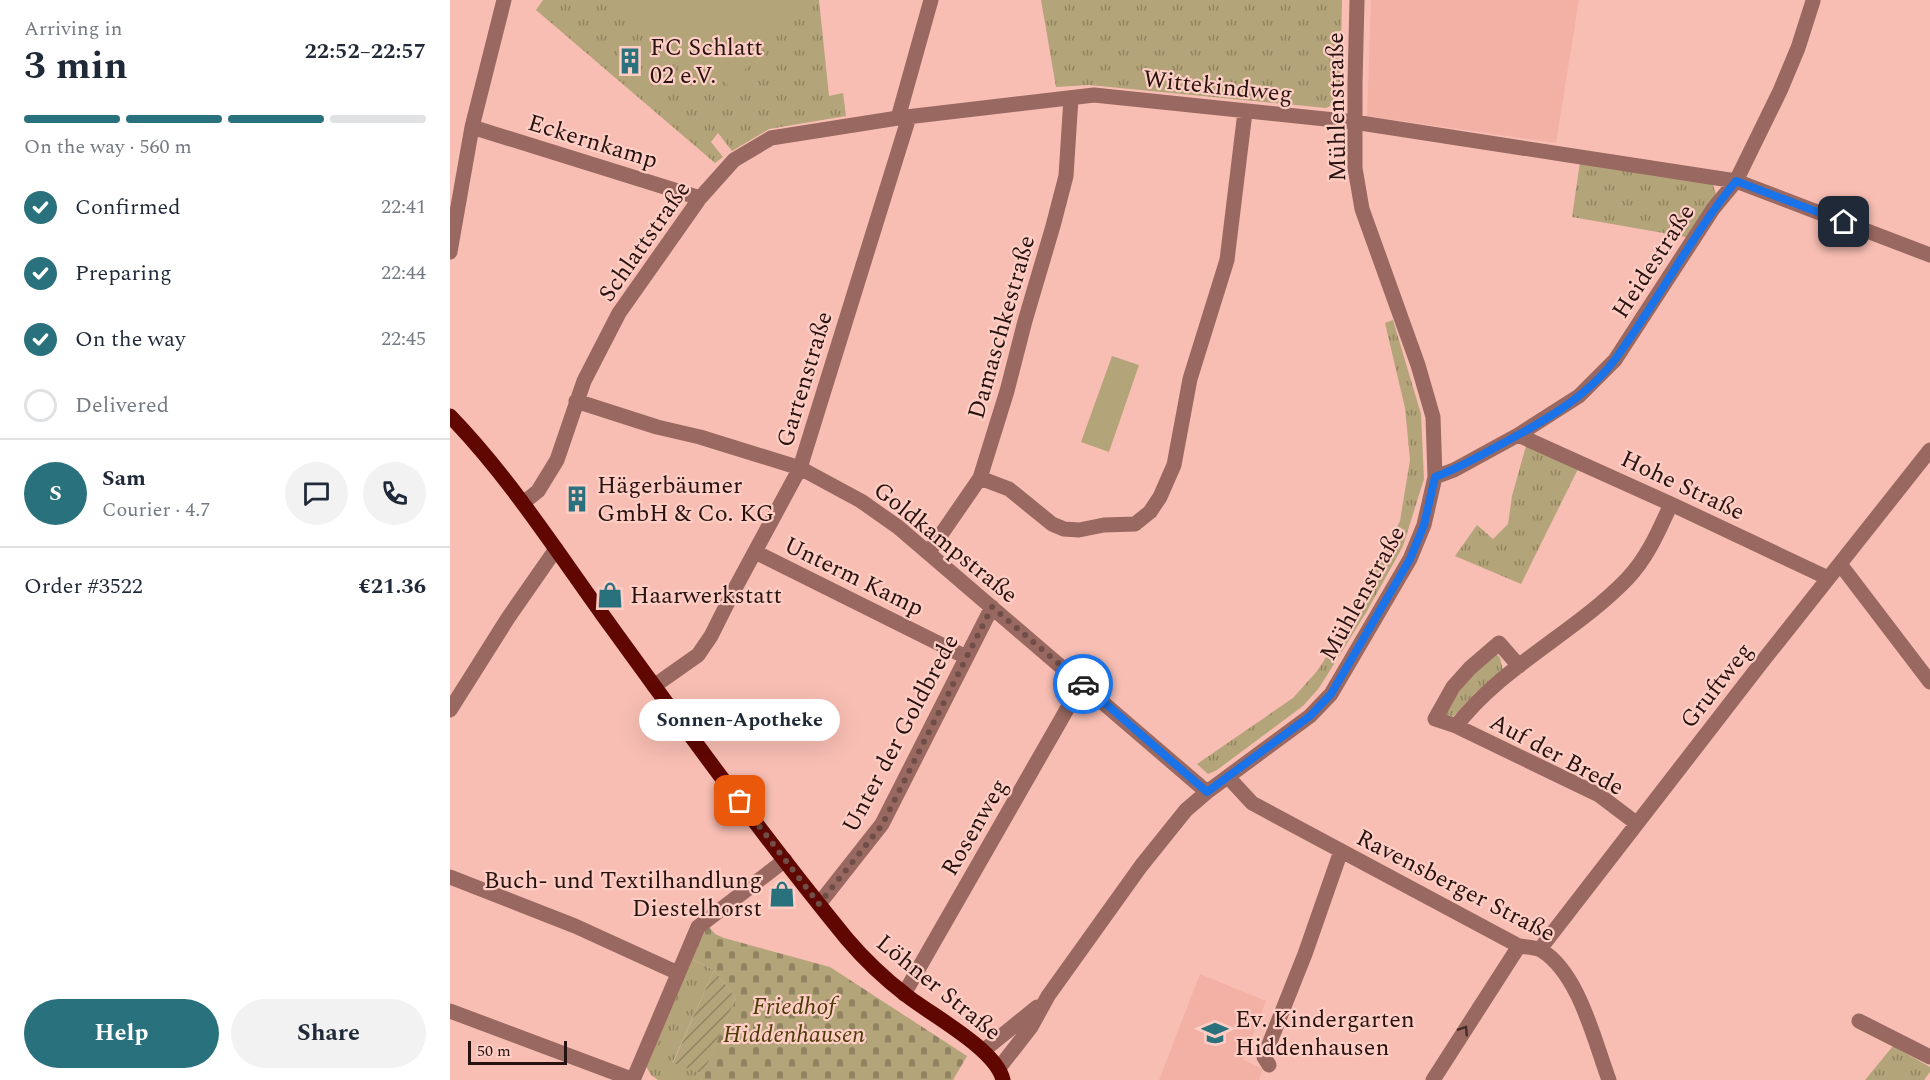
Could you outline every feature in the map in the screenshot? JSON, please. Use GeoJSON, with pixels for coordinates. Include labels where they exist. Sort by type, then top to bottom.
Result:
{"type":"FeatureCollection","features":[{"type":"Feature","properties":{"kind":"main road","name":"Löhner Straße"},"geometry":{"type":"LineString","coordinates":[[450,416],[493,464],[523,503],[654,686],[819,904],[850,941],[904,994],[983,1051],[1001,1074]]}},
{"type":"Feature","properties":{"kind":"street"},"geometry":{"type":"LineString","coordinates":[[450,252],[472,127],[504,0]]}},
{"type":"Feature","properties":{"kind":"street"},"geometry":{"type":"LineString","coordinates":[[903,118],[931,0]]}},
{"type":"Feature","properties":{"kind":"street","name":"Mühlenstraße"},"geometry":{"type":"LineString","coordinates":[[1001,1074],[1048,996],[1141,866],[1186,810],[1310,716],[1331,694],[1410,559],[1424,525],[1435,477],[1433,417],[1418,365],[1362,209],[1355,168],[1357,0]]}},
{"type":"Feature","properties":{"kind":"street","name":"Heidestraße"},"geometry":{"type":"LineString","coordinates":[[1435,477],[1454,470],[1518,435],[1579,396],[1615,360],[1713,209],[1736,181],[1780,91],[1814,1]]}},
{"type":"Feature","properties":{"kind":"street","name":"Wittekindweg"},"geometry":{"type":"LineString","coordinates":[[903,118],[1094,95],[1354,122],[1736,181]]}},
{"type":"Feature","properties":{"kind":"street","name":"Damaschkestraße"},"geometry":{"type":"LineString","coordinates":[[929,552],[980,478],[1007,391],[1024,321],[1066,176],[1071,98]]}},
{"type":"Feature","properties":{"kind":"street"},"geometry":{"type":"LineString","coordinates":[[980,478],[1009,489],[1052,524],[1064,529],[1079,530],[1104,525],[1135,524],[1150,512],[1160,497],[1173,465],[1190,379],[1227,260],[1245,112]]}},
{"type":"Feature","properties":{"kind":"street","name":"Schlattstraße"},"geometry":{"type":"LineString","coordinates":[[523,503],[538,491],[557,460],[584,381],[619,314],[700,198],[734,160],[771,138],[903,118]]}},
{"type":"Feature","properties":{"kind":"street","name":"Gartenstraße"},"geometry":{"type":"LineString","coordinates":[[654,686],[698,655],[711,636],[800,468],[903,118]]}},
{"type":"Feature","properties":{"kind":"street","name":"Eckernkamp"},"geometry":{"type":"LineString","coordinates":[[472,127],[700,198]]}},
{"type":"Feature","properties":{"kind":"street"},"geometry":{"type":"LineString","coordinates":[[1736,181],[1930,255]]}},
{"type":"Feature","properties":{"kind":"street","name":"Goldkampstraße"},"geometry":{"type":"LineString","coordinates":[[576,401],[800,468],[861,501],[929,552],[1207,792]]}},
{"type":"Feature","properties":{"kind":"street","name":"Hohe Straße"},"geometry":{"type":"LineString","coordinates":[[1518,435],[1828,578]]}},
{"type":"Feature","properties":{"kind":"street","name":"Gruftweg"},"geometry":{"type":"LineString","coordinates":[[1540,949],[1636,823],[1930,450]]}},
{"type":"Feature","properties":{"kind":"street","name":"Auf der Brede"},"geometry":{"type":"LineString","coordinates":[[1456,726],[1472,705],[1597,607],[1628,578],[1651,548],[1671,504]]}},
{"type":"Feature","properties":{"kind":"street"},"geometry":{"type":"LineString","coordinates":[[450,710],[507,618],[556,549]]}},
{"type":"Feature","properties":{"kind":"street","name":"Unterm Kamp"},"geometry":{"type":"LineString","coordinates":[[754,552],[966,657]]}},
{"type":"Feature","properties":{"kind":"street"},"geometry":{"type":"LineString","coordinates":[[1840,564],[1930,682]]}},
{"type":"Feature","properties":{"kind":"street","name":"Unter der Goldbrede"},"geometry":{"type":"LineString","coordinates":[[819,904],[882,825],[992,607]]}},
{"type":"Feature","properties":{"kind":"street","name":"Auf der Brede"},"geometry":{"type":"LineString","coordinates":[[1519,666],[1499,643],[1470,668],[1453,687],[1435,718],[1599,795],[1636,823]]}},
{"type":"Feature","properties":{"kind":"street","name":"Rosenweg"},"geometry":{"type":"LineString","coordinates":[[904,994],[1082,683]]}},
{"type":"Feature","properties":{"kind":"street","name":"Ravensberger Straße"},"geometry":{"type":"LineString","coordinates":[[1228,777],[1252,803],[1519,945],[1540,949],[1566,975],[1578,996],[1608,1080]]}},
{"type":"Feature","properties":{"kind":"street"},"geometry":{"type":"LineString","coordinates":[[1269,1065],[1264,1057],[1305,954],[1341,851]]}},
{"type":"Feature","properties":{"kind":"street"},"geometry":{"type":"LineString","coordinates":[[450,1011],[634,1080],[698,927],[785,860]]}},
{"type":"Feature","properties":{"kind":"street"},"geometry":{"type":"LineString","coordinates":[[450,877],[575,926],[678,973]]}},
{"type":"Feature","properties":{"kind":"street"},"geometry":{"type":"LineString","coordinates":[[1433,1080],[1519,945]]}},
{"type":"Feature","properties":{"kind":"street","name":"Mühlenstraße"},"geometry":{"type":"LineString","coordinates":[[983,1051],[1025,1019],[1048,996]]}},
{"type":"Feature","properties":{"kind":"street"},"geometry":{"type":"LineString","coordinates":[[1859,1021],[1930,1058]]}},
{"type":"Feature","properties":{"kind":"shaded area"},"geometry":{"type":"Polygon","coordinates":[[[1371,0],[1579,0],[1556,143],[1367,116],[1371,0]]]}},
{"type":"Feature","properties":{"kind":"shaded area","name":"Ev. Kindergarten Hiddenhausen"},"geometry":{"type":"Polygon","coordinates":[[[1200,974],[1266,1001],[1243,1060],[1263,1069],[1259,1080],[1159,1080],[1200,974]]]}},
{"type":"Feature","properties":{"kind":"green space"},"geometry":{"type":"Polygon","coordinates":[[[543,0],[819,0],[829,96],[843,93],[846,116],[769,129],[732,151],[718,133],[711,142],[723,157],[715,163],[536,10],[543,0]]]}},
{"type":"Feature","properties":{"kind":"green space"},"geometry":{"type":"Polygon","coordinates":[[[606,0],[793,0],[732,88],[606,0]]]}},
{"type":"Feature","properties":{"kind":"green space"},"geometry":{"type":"Polygon","coordinates":[[[1041,0],[1342,0],[1340,91],[1335,104],[1326,108],[1089,85],[1056,87],[1041,0]]]}},
{"type":"Feature","properties":{"kind":"green space"},"geometry":{"type":"Polygon","coordinates":[[[1580,162],[1712,182],[1716,194],[1686,237],[1572,217],[1580,162]]]}},
{"type":"Feature","properties":{"kind":"green space"},"geometry":{"type":"Polygon","coordinates":[[[1393,320],[1421,414],[1424,479],[1403,546],[1367,611],[1319,688],[1303,706],[1217,770],[1208,774],[1197,764],[1293,698],[1318,670],[1357,608],[1400,521],[1410,460],[1405,408],[1385,323],[1393,320]]]}},
{"type":"Feature","properties":{"kind":"green space"},"geometry":{"type":"Polygon","coordinates":[[[1112,356],[1139,365],[1109,452],[1081,442],[1112,356]]]}},
{"type":"Feature","properties":{"kind":"green space"},"geometry":{"type":"Polygon","coordinates":[[[1526,446],[1578,469],[1521,584],[1455,556],[1477,525],[1493,539],[1508,524],[1512,496],[1526,446]]]}},
{"type":"Feature","properties":{"kind":"green space"},"geometry":{"type":"Polygon","coordinates":[[[1496,653],[1503,670],[1474,694],[1451,719],[1445,716],[1446,709],[1475,670],[1496,653]]]}},
{"type":"Feature","properties":{"kind":"green space","name":"Friedhof Hiddenhausen"},"geometry":{"type":"Polygon","coordinates":[[[709,927],[715,934],[724,938],[830,967],[967,1056],[953,1080],[700,1080],[736,998],[714,970],[692,959],[704,930],[709,927]]]}},
{"type":"Feature","properties":{"kind":"green space"},"geometry":{"type":"Polygon","coordinates":[[[692,959],[714,970],[673,1062],[703,1074],[700,1080],[658,1080],[651,1075],[646,1066],[692,959]]]}},
{"type":"Feature","properties":{"kind":"green space"},"geometry":{"type":"Polygon","coordinates":[[[714,970],[736,998],[703,1074],[673,1063],[714,970]]]}},
{"type":"Feature","properties":{"kind":"green space"},"geometry":{"type":"Polygon","coordinates":[[[1893,1046],[1930,1067],[1930,1072],[1924,1080],[1865,1080],[1893,1046]]]}},
{"type":"Feature","properties":{"kind":"way so far"},"geometry":{"type":"LineString","coordinates":[[740,801],[819,904],[882,825],[992,607],[1083,684]]}},
{"type":"Feature","properties":{"kind":"place","name":"FC Schlatt 02 e.V."},"geometry":{"type":"Point","coordinates":[630,61]}},
{"type":"Feature","properties":{"kind":"place","name":"Hägerbäumer GmbH & Co. KG"},"geometry":{"type":"Point","coordinates":[577,499]}},
{"type":"Feature","properties":{"kind":"place","name":"Haarwerkstatt"},"geometry":{"type":"Point","coordinates":[610,595]}},
{"type":"Feature","properties":{"kind":"place","name":"Sonnen-Apotheke"},"geometry":{"type":"Point","coordinates":[740,801]}},
{"type":"Feature","properties":{"kind":"place","name":"Buch- und Textilhandlung Diestelhorst"},"geometry":{"type":"Point","coordinates":[782,894]}},
{"type":"Feature","properties":{"kind":"place","name":"Ev. Kindergarten Hiddenhausen"},"geometry":{"type":"Point","coordinates":[1215,1033]}},
{"type":"Feature","properties":{"kind":"route"},"geometry":{"type":"LineString","coordinates":[[1083,684],[1207,792],[1310,716],[1331,694],[1410,559],[1424,525],[1435,477],[1454,470],[1518,435],[1579,396],[1615,360],[1713,209],[1736,181],[1844,222]]}}]}
